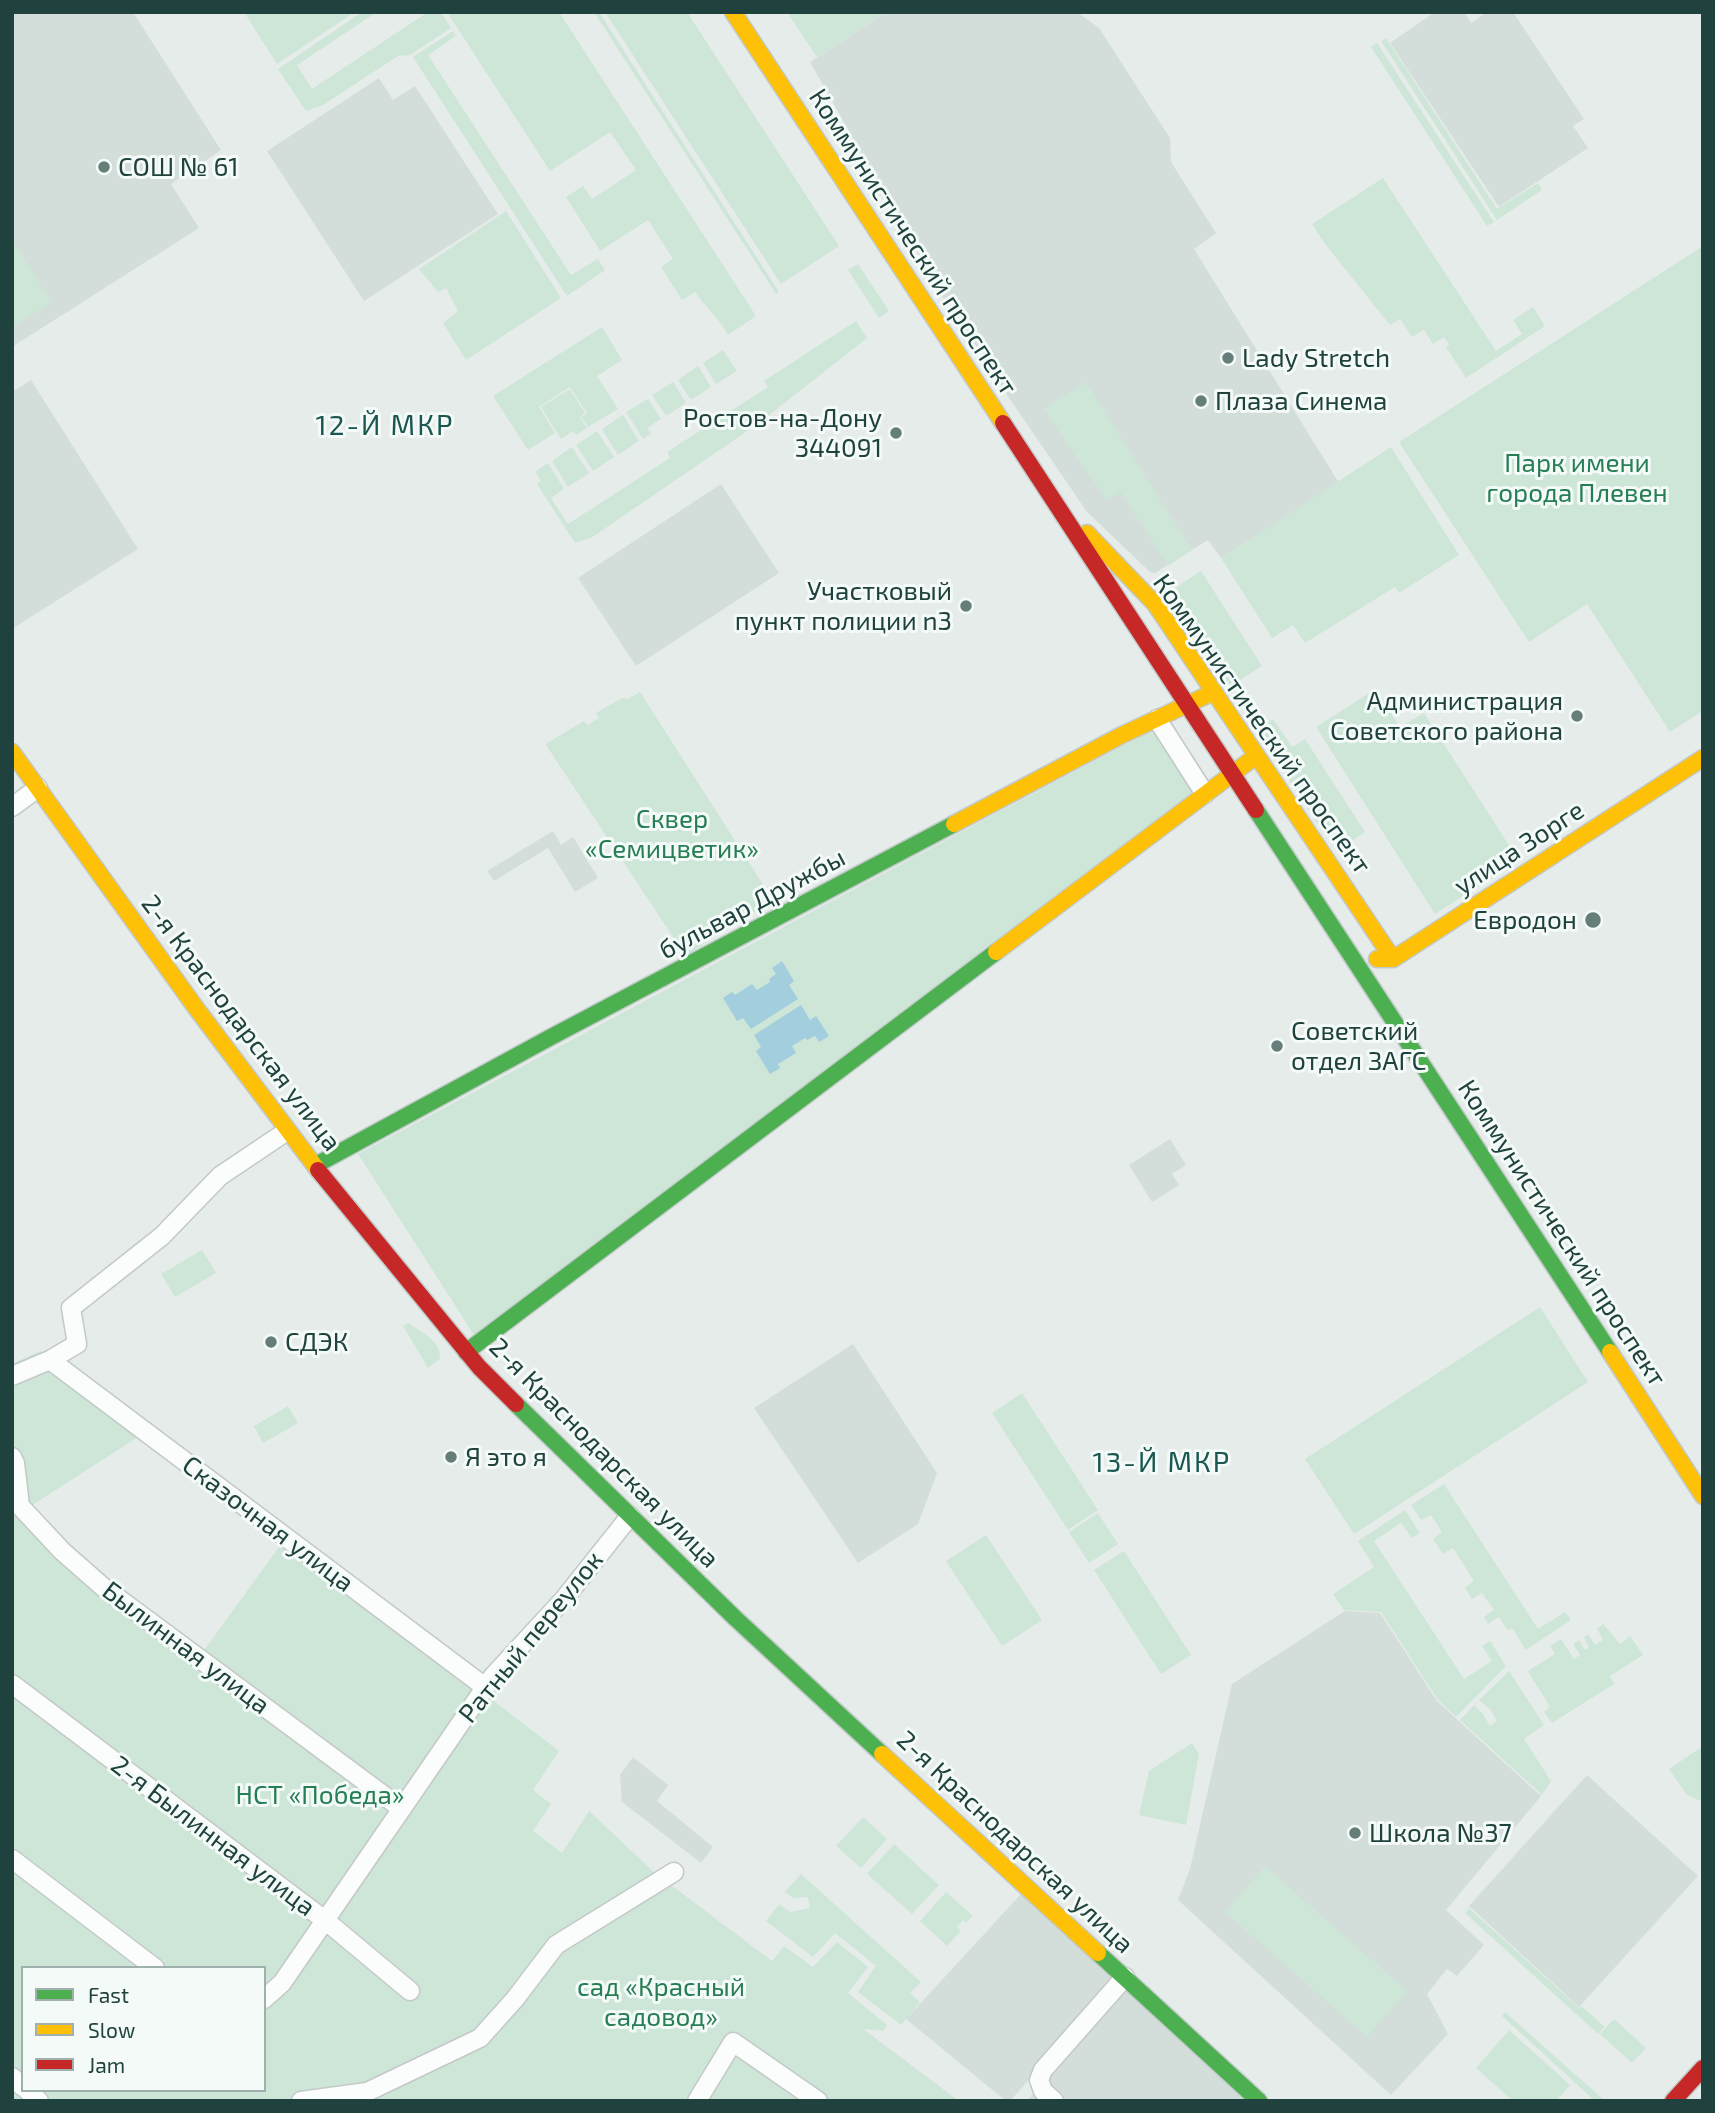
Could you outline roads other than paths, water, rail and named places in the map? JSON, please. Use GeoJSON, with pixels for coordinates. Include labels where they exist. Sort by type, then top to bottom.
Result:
{"type":"FeatureCollection","features":[{"type":"Feature","properties":{"kind":"street","name":"Коммунистический проспект"},"geometry":{"type":"LineString","coordinates":[[733,12],[1355,960],[1386,977]]}},
{"type":"Feature","properties":{"kind":"street","name":"Коммунистический проспект"},"geometry":{"type":"LineString","coordinates":[[1052,498],[1156,604],[1256,756],[1386,977],[1703,1496]]}},
{"type":"Feature","properties":{"kind":"street","name":"бульвар Дружбы"},"geometry":{"type":"LineString","coordinates":[[321,1163],[551,1037],[683,970],[1122,735],[1214,692]]}},
{"type":"Feature","properties":{"kind":"street"},"geometry":{"type":"LineString","coordinates":[[1157,719],[1205,794]]}},
{"type":"Feature","properties":{"kind":"street","name":"2-я Краснодарская улица"},"geometry":{"type":"LineString","coordinates":[[12,752],[288,1131],[321,1163]]}},
{"type":"Feature","properties":{"kind":"street"},"geometry":{"type":"LineString","coordinates":[[321,1163],[469,1350],[1256,756]]}},
{"type":"Feature","properties":{"kind":"street","name":"улица Зорге"},"geometry":{"type":"LineString","coordinates":[[1355,960],[1386,977],[1703,758]]}},
{"type":"Feature","properties":{"kind":"street"},"geometry":{"type":"LineString","coordinates":[[12,807],[38,788]]}},
{"type":"Feature","properties":{"kind":"street"},"geometry":{"type":"LineString","coordinates":[[12,1376],[50,1360],[77,1344],[71,1308],[162,1236],[220,1176],[288,1131]]}},
{"type":"Feature","properties":{"kind":"street","name":"2-я Краснодарская улица"},"geometry":{"type":"LineString","coordinates":[[469,1350],[513,1403],[735,1618],[1259,2101]]}},
{"type":"Feature","properties":{"kind":"street","name":"Сказочная улица"},"geometry":{"type":"LineString","coordinates":[[50,1360],[485,1687]]}},
{"type":"Feature","properties":{"kind":"street","name":"Былинная улица"},"geometry":{"type":"LineString","coordinates":[[12,1457],[20,1506],[62,1550],[103,1587],[402,1809]]}},
{"type":"Feature","properties":{"kind":"street","name":"Ратный переулок"},"geometry":{"type":"LineString","coordinates":[[266,1997],[282,1983],[326,1921],[485,1687],[564,1599],[630,1516]]}},
{"type":"Feature","properties":{"kind":"street","name":"2-я Былинная улица"},"geometry":{"type":"LineString","coordinates":[[12,1684],[326,1921],[410,1991]]}},
{"type":"Feature","properties":{"kind":"street"},"geometry":{"type":"LineString","coordinates":[[12,1859],[152,1966]]}},
{"type":"Feature","properties":{"kind":"street"},"geometry":{"type":"LineString","coordinates":[[301,2101],[359,2096],[480,2038],[515,1999],[556,1945],[674,1872]]}},
{"type":"Feature","properties":{"kind":"street"},"geometry":{"type":"LineString","coordinates":[[1054,2101],[1043,2091],[1039,2080],[1043,2070],[1125,1977]]}},
{"type":"Feature","properties":{"kind":"street"},"geometry":{"type":"LineString","coordinates":[[697,2101],[733,2042],[818,2101]]}},
{"type":"Feature","properties":{"kind":"street"},"geometry":{"type":"LineString","coordinates":[[1673,2101],[1703,2068]]}},
{"type":"Feature","properties":{"kind":"water"},"geometry":{"type":"Polygon","coordinates":[[[782,961],[794,981],[789,985],[798,999],[751,1029],[743,1018],[737,1021],[723,998],[732,992],[735,995],[752,984],[757,990],[770,982],[769,979],[776,974],[772,968],[782,961]]]}},
{"type":"Feature","properties":{"kind":"water"},"geometry":{"type":"Polygon","coordinates":[[[801,1005],[810,1020],[816,1016],[829,1036],[819,1042],[815,1036],[807,1040],[805,1038],[792,1046],[796,1053],[778,1064],[780,1068],[770,1074],[756,1051],[761,1047],[754,1035],[801,1005]]]}},
{"type":"Feature","properties":{"kind":"place","name":"СОШ № 61"},"geometry":{"type":"Point","coordinates":[104,167]}},
{"type":"Feature","properties":{"kind":"place","name":"Lady Stretch"},"geometry":{"type":"Point","coordinates":[1228,358]}},
{"type":"Feature","properties":{"kind":"place","name":"Плаза Синема"},"geometry":{"type":"Point","coordinates":[1201,401]}},
{"type":"Feature","properties":{"kind":"place","name":"Ростов-на-Дону 344091"},"geometry":{"type":"Point","coordinates":[896,433]}},
{"type":"Feature","properties":{"kind":"place","name":"Участковый пункт полиции n3"},"geometry":{"type":"Point","coordinates":[966,606]}},
{"type":"Feature","properties":{"kind":"place","name":"Администрация Советского района"},"geometry":{"type":"Point","coordinates":[1577,716]}},
{"type":"Feature","properties":{"kind":"place","name":"Евродон"},"geometry":{"type":"Point","coordinates":[1593,920]}},
{"type":"Feature","properties":{"kind":"place","name":"Советский отдел ЗАГС"},"geometry":{"type":"Point","coordinates":[1277,1046]}},
{"type":"Feature","properties":{"kind":"place","name":"СДЭК"},"geometry":{"type":"Point","coordinates":[271,1342]}},
{"type":"Feature","properties":{"kind":"place","name":"Я это я"},"geometry":{"type":"Point","coordinates":[451,1457]}},
{"type":"Feature","properties":{"kind":"place","name":"Школа №37"},"geometry":{"type":"Point","coordinates":[1355,1833]}},
{"type":"Feature","properties":{"kind":"district","name":"12-Й МКР"},"geometry":{"type":"Point","coordinates":[385,426]}},
{"type":"Feature","properties":{"kind":"district","name":"13-Й МКР"},"geometry":{"type":"Point","coordinates":[1162,1463]}},
{"type":"Feature","properties":{"kind":"park label","name":"Парк имени города Плевен"},"geometry":{"type":"Point","coordinates":[1577,478]}},
{"type":"Feature","properties":{"kind":"park label","name":"Сквер «Семицветик»"},"geometry":{"type":"Point","coordinates":[672,834]}},
{"type":"Feature","properties":{"kind":"park label","name":"НСТ «Победа»"},"geometry":{"type":"Point","coordinates":[320,1795]}},
{"type":"Feature","properties":{"kind":"park label","name":"сад «Красный садовод»"},"geometry":{"type":"Point","coordinates":[661,2002]}}]}
